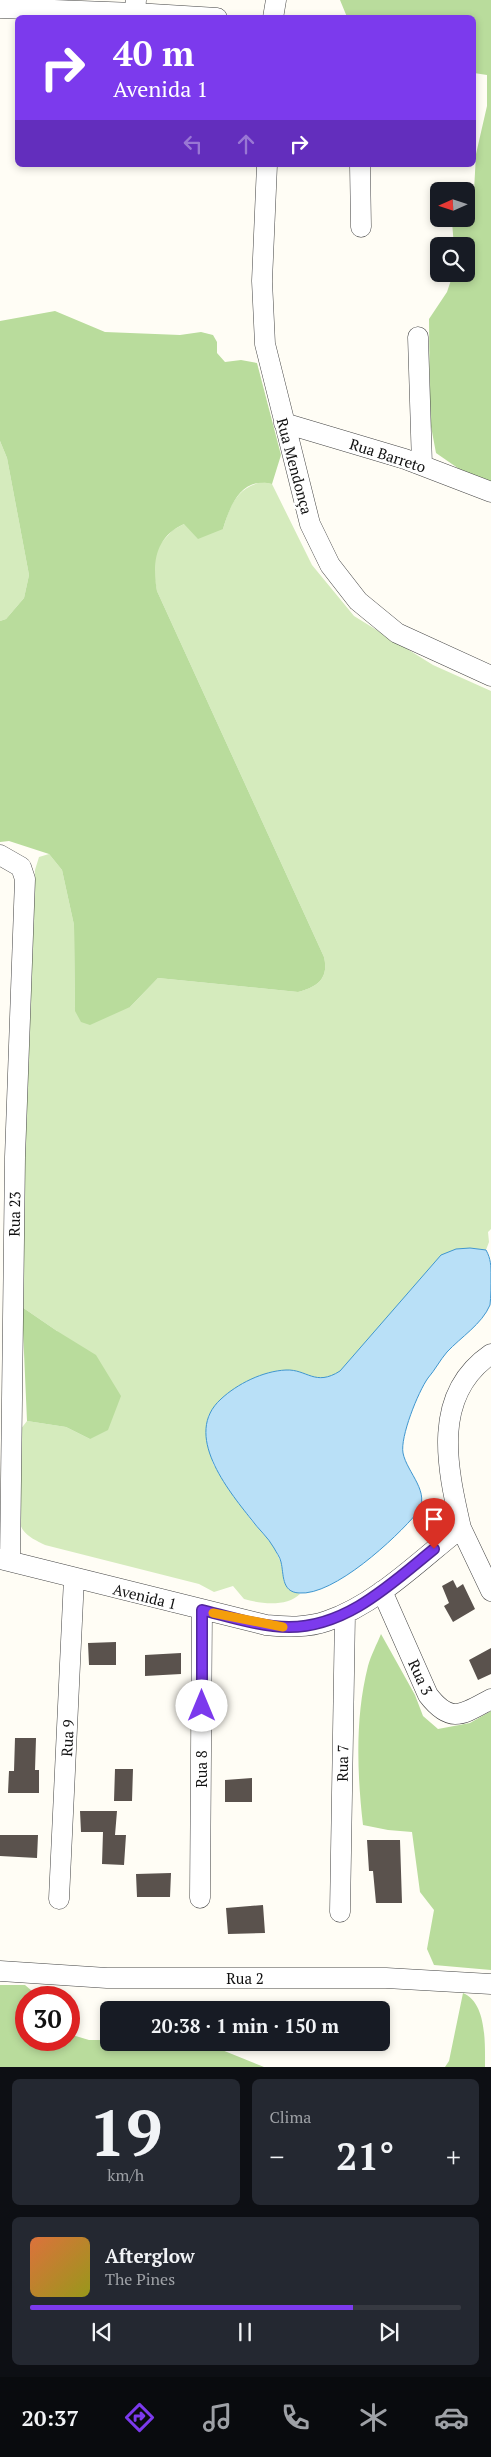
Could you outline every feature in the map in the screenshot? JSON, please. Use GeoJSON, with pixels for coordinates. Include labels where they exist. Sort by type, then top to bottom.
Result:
{"type":"FeatureCollection","features":[{"type":"Feature","properties":{"kind":"street"},"geometry":{"type":"LineString","coordinates":[[274,15],[276,0]]}},
{"type":"Feature","properties":{"kind":"street"},"geometry":{"type":"LineString","coordinates":[[0,8],[136,7],[195,15]]}},
{"type":"Feature","properties":{"kind":"street","name":"Rua Mendonça"},"geometry":{"type":"LineString","coordinates":[[267,167],[262,281],[265,344],[310,524],[330,565],[358,601],[397,633],[491,676]]}},
{"type":"Feature","properties":{"kind":"street"},"geometry":{"type":"LineString","coordinates":[[360,167],[361,227]]}},
{"type":"Feature","properties":{"kind":"street"},"geometry":{"type":"LineString","coordinates":[[418,337],[422,465]]}},
{"type":"Feature","properties":{"kind":"street","name":"Rua Barreto"},"geometry":{"type":"LineString","coordinates":[[284,423],[422,465],[491,492]]}},
{"type":"Feature","properties":{"kind":"street","name":"Rua 23"},"geometry":{"type":"LineString","coordinates":[[0,855],[22,867],[25,879],[7,1157],[5,1560]]}},
{"type":"Feature","properties":{"kind":"street"},"geometry":{"type":"LineString","coordinates":[[491,1354],[463,1382],[448,1418],[449,1476],[461,1528],[491,1591]]}},
{"type":"Feature","properties":{"kind":"street","name":"Avenida 1"},"geometry":{"type":"LineString","coordinates":[[5,1560],[202,1610],[288,1627],[325,1622],[344,1614],[382,1590],[461,1528]]}},
{"type":"Feature","properties":{"kind":"street","name":"Rua 9"},"geometry":{"type":"LineString","coordinates":[[59,1899],[74,1578]]}},
{"type":"Feature","properties":{"kind":"street","name":"Rua 3"},"geometry":{"type":"LineString","coordinates":[[382,1590],[428,1695],[438,1708],[446,1714],[455,1715],[468,1712],[491,1699]]}},
{"type":"Feature","properties":{"kind":"street","name":"Rua 8"},"geometry":{"type":"LineString","coordinates":[[200,1898],[202,1610]]}},
{"type":"Feature","properties":{"kind":"street","name":"Rua 7"},"geometry":{"type":"LineString","coordinates":[[340,1912],[344,1614]]}},
{"type":"Feature","properties":{"kind":"street","name":"Rua 2"},"geometry":{"type":"LineString","coordinates":[[0,1971],[107,1978],[386,1978],[491,1984]]}},
{"type":"Feature","properties":{"kind":"green space"},"geometry":{"type":"Polygon","coordinates":[[[340,0],[491,0],[491,486],[478,482],[436,453],[430,421],[429,319],[447,292],[450,282],[475,282],[475,237],[453,237],[452,228],[475,228],[476,154],[487,106],[487,75],[476,73],[476,15],[346,15],[340,0]]]}},
{"type":"Feature","properties":{"kind":"green space"},"geometry":{"type":"Polygon","coordinates":[[[55,311],[105,332],[180,335],[201,332],[213,335],[217,342],[217,353],[225,362],[241,360],[257,363],[281,455],[272,484],[253,484],[245,488],[229,511],[223,529],[198,539],[184,524],[174,529],[161,544],[155,571],[157,591],[324,957],[325,971],[323,976],[320,981],[305,990],[298,992],[158,978],[130,1007],[90,1025],[81,1022],[75,1011],[74,925],[62,870],[49,854],[9,841],[0,842],[0,621],[6,619],[24,598],[29,575],[7,458],[0,441],[0,321],[55,311]]]}},
{"type":"Feature","properties":{"kind":"green space"},"geometry":{"type":"Polygon","coordinates":[[[0,441],[7,458],[29,575],[24,598],[6,619],[0,621],[0,441]]]}},
{"type":"Feature","properties":{"kind":"green space"},"geometry":{"type":"Polygon","coordinates":[[[262,482],[272,484],[312,565],[354,616],[433,665],[491,691],[491,1229],[488,1232],[489,1242],[486,1250],[470,1248],[364,1345],[336,1375],[319,1378],[287,1370],[265,1374],[245,1385],[209,1414],[206,1432],[213,1464],[251,1520],[273,1545],[281,1563],[284,1582],[291,1591],[300,1594],[281,1603],[244,1599],[233,1586],[214,1592],[199,1584],[45,1545],[30,1537],[23,1530],[18,1511],[17,1497],[20,1430],[27,1421],[66,1427],[90,1439],[57,1331],[22,1307],[23,1191],[35,870],[39,857],[49,854],[62,870],[74,925],[75,1011],[130,1007],[158,978],[298,992],[320,981],[325,971],[324,957],[157,591],[153,570],[160,544],[173,530],[184,524],[223,529],[235,499],[246,489],[262,482]]]}},
{"type":"Feature","properties":{"kind":"green space"},"geometry":{"type":"Polygon","coordinates":[[[22,1307],[96,1355],[121,1396],[108,1430],[90,1439],[66,1427],[27,1421],[22,1307]]]}},
{"type":"Feature","properties":{"kind":"green space"},"geometry":{"type":"Polygon","coordinates":[[[381,1634],[415,1695],[423,1716],[438,1729],[470,1723],[491,1711],[491,1970],[434,1965],[427,1949],[434,1910],[420,1892],[412,1832],[363,1825],[359,1785],[359,1725],[368,1666],[381,1634]]]}},
{"type":"Feature","properties":{"kind":"green space"},"geometry":{"type":"Polygon","coordinates":[[[0,1985],[25,1985],[26,1986],[15,1986],[15,2051],[80,2051],[80,2037],[100,2040],[100,2051],[224,2051],[264,2067],[0,2067],[0,1985]]]}},
{"type":"Feature","properties":{"kind":"green space"},"geometry":{"type":"Polygon","coordinates":[[[463,1993],[471,1998],[481,2015],[485,2067],[445,2067],[449,2061],[463,1993]]]}},
{"type":"Feature","properties":{"kind":"water"},"geometry":{"type":"Polygon","coordinates":[[[456,1249],[486,1250],[489,1256],[491,1269],[490,1305],[477,1324],[442,1358],[424,1385],[411,1415],[404,1436],[403,1453],[420,1490],[421,1506],[407,1524],[380,1550],[346,1576],[313,1591],[293,1592],[284,1582],[280,1560],[272,1544],[231,1493],[213,1461],[207,1445],[206,1428],[210,1413],[227,1393],[243,1383],[268,1373],[293,1370],[312,1376],[324,1377],[331,1376],[340,1371],[441,1255],[456,1249]]]}},
{"type":"Feature","properties":{"kind":"building"},"geometry":{"type":"Polygon","coordinates":[[[453,1580],[457,1588],[463,1584],[475,1609],[453,1622],[444,1606],[449,1603],[442,1586],[453,1580]]]}},
{"type":"Feature","properties":{"kind":"building"},"geometry":{"type":"Polygon","coordinates":[[[116,1642],[116,1665],[89,1665],[88,1643],[116,1642]]]}},
{"type":"Feature","properties":{"kind":"building"},"geometry":{"type":"Polygon","coordinates":[[[491,1648],[491,1674],[478,1680],[469,1660],[491,1648]]]}},
{"type":"Feature","properties":{"kind":"building"},"geometry":{"type":"Polygon","coordinates":[[[181,1653],[181,1674],[145,1676],[145,1655],[181,1653]]]}},
{"type":"Feature","properties":{"kind":"building"},"geometry":{"type":"Polygon","coordinates":[[[15,1738],[36,1738],[35,1770],[39,1770],[39,1793],[8,1793],[9,1771],[14,1771],[15,1738]]]}},
{"type":"Feature","properties":{"kind":"building"},"geometry":{"type":"Polygon","coordinates":[[[115,1769],[133,1769],[132,1801],[114,1801],[115,1769]]]}},
{"type":"Feature","properties":{"kind":"building"},"geometry":{"type":"Polygon","coordinates":[[[252,1778],[252,1802],[225,1802],[225,1780],[252,1778]]]}},
{"type":"Feature","properties":{"kind":"building"},"geometry":{"type":"Polygon","coordinates":[[[80,1811],[117,1811],[115,1835],[126,1835],[124,1865],[102,1864],[103,1832],[81,1832],[80,1811]]]}},
{"type":"Feature","properties":{"kind":"building"},"geometry":{"type":"Polygon","coordinates":[[[0,1835],[38,1835],[37,1858],[0,1856],[0,1835]]]}},
{"type":"Feature","properties":{"kind":"building"},"geometry":{"type":"Polygon","coordinates":[[[367,1840],[400,1840],[402,1903],[376,1903],[373,1871],[369,1871],[367,1840]]]}},
{"type":"Feature","properties":{"kind":"building"},"geometry":{"type":"Polygon","coordinates":[[[171,1873],[170,1897],[137,1897],[136,1874],[171,1873]]]}},
{"type":"Feature","properties":{"kind":"building"},"geometry":{"type":"Polygon","coordinates":[[[263,1905],[265,1933],[228,1934],[226,1908],[263,1905]]]}},
{"type":"Feature","properties":{"kind":"slow traffic"},"geometry":{"type":"LineString","coordinates":[[213,1613],[283,1627]]}},
{"type":"Feature","properties":{"kind":"route"},"geometry":{"type":"LineString","coordinates":[[202,1706],[202,1610],[266,1625],[288,1627],[325,1622],[344,1614],[382,1590],[434,1549]]}}]}
